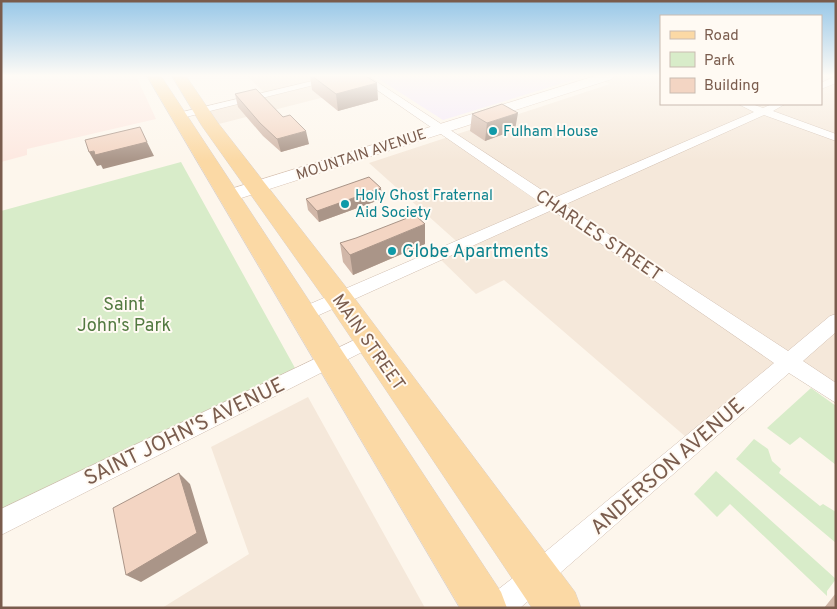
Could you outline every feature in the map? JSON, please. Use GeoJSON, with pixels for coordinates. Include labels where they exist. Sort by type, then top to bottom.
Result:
{"type":"FeatureCollection","features":[{"type":"Feature","properties":{"kind":"main road","name":"MAIN STREET"},"geometry":{"type":"LineString","coordinates":[[171,104],[178,116],[243,192],[338,298],[559,608]]}},
{"type":"Feature","properties":{"kind":"main road","name":"MAIN STREET"},"geometry":{"type":"LineString","coordinates":[[197,104],[243,192],[302,315],[485,608]]}},
{"type":"Feature","properties":{"kind":"main road","name":"MOUNTAIN AVENUE"},"geometry":{"type":"LineString","coordinates":[[243,192],[518,104]]}},
{"type":"Feature","properties":{"kind":"street"},"geometry":{"type":"LineString","coordinates":[[178,116],[225,104]]}},
{"type":"Feature","properties":{"kind":"street","name":"CHARLES STREET"},"geometry":{"type":"LineString","coordinates":[[404,104],[836,394]]}},
{"type":"Feature","properties":{"kind":"street"},"geometry":{"type":"LineString","coordinates":[[746,105],[836,138]]}},
{"type":"Feature","properties":{"kind":"street"},"geometry":{"type":"LineString","coordinates":[[302,315],[778,105]]}},
{"type":"Feature","properties":{"kind":"street","name":"ANDERSON AVENUE"},"geometry":{"type":"LineString","coordinates":[[497,608],[537,577],[836,322]]}},
{"type":"Feature","properties":{"kind":"street","name":"SAINT JOHN'S AVENUE"},"geometry":{"type":"LineString","coordinates":[[1,522],[367,341]]}},
{"type":"Feature","properties":{"kind":"shaded area"},"geometry":{"type":"Polygon","coordinates":[[[1,104],[149,104],[156,119],[27,149],[27,155],[1,162],[1,104]]]}},
{"type":"Feature","properties":{"kind":"shaded area"},"geometry":{"type":"Polygon","coordinates":[[[224,104],[296,104],[211,126],[201,110],[224,104]]]}},
{"type":"Feature","properties":{"kind":"shaded area"},"geometry":{"type":"Polygon","coordinates":[[[419,104],[494,104],[443,120],[419,104]]]}},
{"type":"Feature","properties":{"kind":"shaded area"},"geometry":{"type":"Polygon","coordinates":[[[548,104],[836,104],[836,394],[789,362],[701,450],[504,280],[476,294],[440,259],[464,248],[369,163],[548,104]]]}},
{"type":"Feature","properties":{"kind":"shaded area"},"geometry":{"type":"Polygon","coordinates":[[[308,397],[425,608],[162,608],[249,554],[211,447],[308,397]]]}},
{"type":"Feature","properties":{"kind":"green space","name":"Saint John's Park"},"geometry":{"type":"Polygon","coordinates":[[[181,162],[295,368],[1,512],[1,211],[181,162]]]}},
{"type":"Feature","properties":{"kind":"green space"},"geometry":{"type":"Polygon","coordinates":[[[811,388],[836,406],[836,465],[800,437],[790,445],[767,428],[811,388]]]}},
{"type":"Feature","properties":{"kind":"green space"},"geometry":{"type":"Polygon","coordinates":[[[754,439],[768,449],[772,461],[781,469],[779,473],[820,506],[823,504],[836,512],[836,543],[736,459],[754,439]]]}},
{"type":"Feature","properties":{"kind":"green space"},"geometry":{"type":"Polygon","coordinates":[[[716,471],[836,579],[827,591],[827,596],[730,504],[717,517],[694,494],[716,471]]]}},
{"type":"Feature","properties":{"kind":"building"},"geometry":{"type":"Polygon","coordinates":[[[244,104],[271,104],[283,117],[290,115],[306,131],[277,139],[244,104]]]}},
{"type":"Feature","properties":{"kind":"building"},"geometry":{"type":"Polygon","coordinates":[[[501,104],[518,113],[487,123],[472,114],[501,104]]]}},
{"type":"Feature","properties":{"kind":"building"},"geometry":{"type":"Polygon","coordinates":[[[140,127],[147,142],[95,155],[94,151],[89,152],[85,140],[140,127]]]}},
{"type":"Feature","properties":{"kind":"building"},"geometry":{"type":"Polygon","coordinates":[[[369,177],[381,188],[317,211],[306,199],[369,177]]]}},
{"type":"Feature","properties":{"kind":"building"},"geometry":{"type":"Polygon","coordinates":[[[415,215],[425,224],[350,255],[340,243],[356,238],[415,215]]]}},
{"type":"Feature","properties":{"kind":"building"},"geometry":{"type":"Polygon","coordinates":[[[179,473],[197,533],[126,575],[113,508],[179,473]]]}},
{"type":"Feature","properties":{"kind":"place","name":"Fulham House"},"geometry":{"type":"Point","coordinates":[493,131]}},
{"type":"Feature","properties":{"kind":"place","name":"Holy Ghost Fraternal Aid Society"},"geometry":{"type":"Point","coordinates":[345,204]}},
{"type":"Feature","properties":{"kind":"place","name":"Globe Apartments"},"geometry":{"type":"Point","coordinates":[392,251]}}]}
